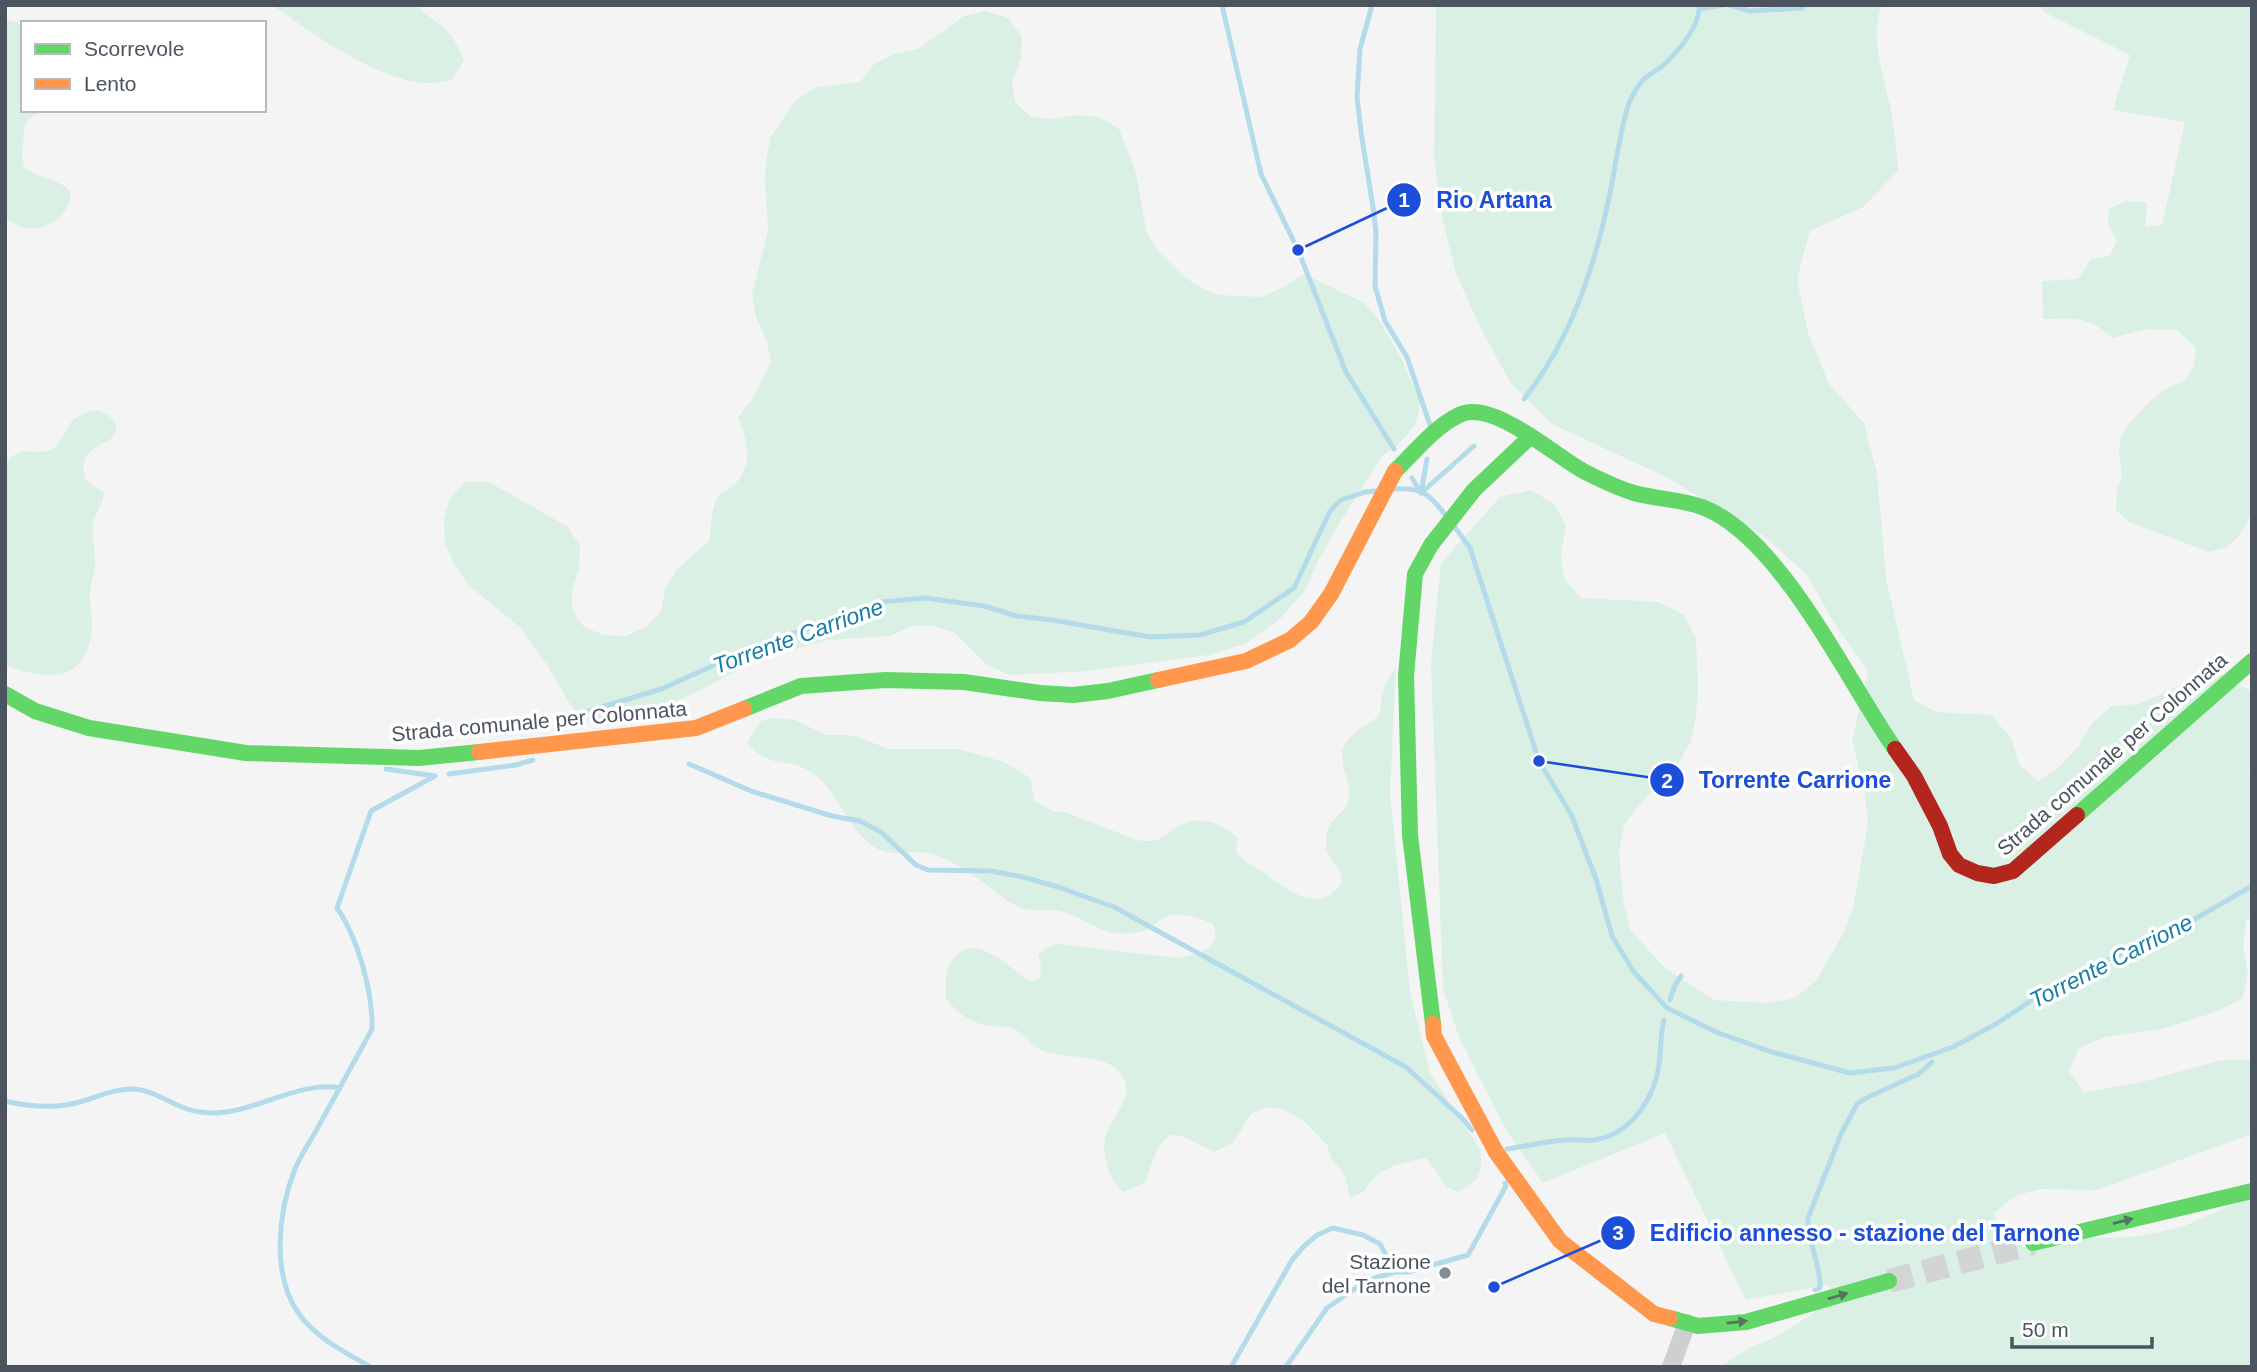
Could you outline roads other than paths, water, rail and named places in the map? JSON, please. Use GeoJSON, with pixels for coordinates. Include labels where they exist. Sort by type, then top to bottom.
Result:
{"type":"FeatureCollection","features":[{"type":"Feature","properties":{"kind":"street","name":"Strada comunale per Colonnata"},"geometry":{"type":"LineString","coordinates":[[5,694],[34,710],[89,728],[203,747],[246,753],[419,758],[696,728],[801,687],[885,680],[964,682],[1073,695],[1108,691],[1246,661],[1290,640],[1311,622],[1331,594],[1394,472],[1436,429],[1460,414],[1472,411],[1492,416],[1531,436],[1580,469],[1610,484],[1635,493],[1702,507],[1732,525],[1760,549],[1801,600],[1914,776],[1940,826],[1950,854],[1959,864],[1977,873],[1994,876],[2013,871],[2252,661]]}},
{"type":"Feature","properties":{"kind":"street"},"geometry":{"type":"LineString","coordinates":[[1531,436],[1474,490],[1431,545],[1415,574],[1406,676],[1410,835],[1434,1036],[1496,1152],[1560,1241],[1654,1314],[1698,1326],[1746,1322],[1889,1281]]}},
{"type":"Feature","properties":{"kind":"street"},"geometry":{"type":"LineString","coordinates":[[2033,1243],[2252,1191]]}},
{"type":"Feature","properties":{"kind":"street"},"geometry":{"type":"LineString","coordinates":[[1671,1367],[1687,1323]]}},
{"type":"Feature","properties":{"kind":"waterway"},"geometry":{"type":"LineString","coordinates":[[1222,5],[1261,174],[1298,250],[1346,372],[1394,449]]}},
{"type":"Feature","properties":{"kind":"waterway"},"geometry":{"type":"LineString","coordinates":[[1372,5],[1360,49],[1357,97],[1376,232],[1375,286],[1385,321],[1407,357],[1430,425]]}},
{"type":"Feature","properties":{"kind":"waterway"},"geometry":{"type":"LineString","coordinates":[[1524,399],[1555,353],[1588,278],[1603,225],[1629,103],[1642,82],[1672,57],[1683,43],[1697,20],[1699,5]]}},
{"type":"Feature","properties":{"kind":"waterway"},"geometry":{"type":"LineString","coordinates":[[1700,9],[1723,5]]}},
{"type":"Feature","properties":{"kind":"waterway"},"geometry":{"type":"LineString","coordinates":[[1729,5],[1750,11],[1802,8],[1805,5]]}},
{"type":"Feature","properties":{"kind":"waterway"},"geometry":{"type":"LineString","coordinates":[[1421,493],[1474,446]]}},
{"type":"Feature","properties":{"kind":"waterway"},"geometry":{"type":"LineString","coordinates":[[1421,493],[1427,459]]}},
{"type":"Feature","properties":{"kind":"waterway"},"geometry":{"type":"LineString","coordinates":[[1412,478],[1421,493]]}},
{"type":"Feature","properties":{"kind":"waterway","name":"Torrente Carrione"},"geometry":{"type":"LineString","coordinates":[[1393,489],[1411,489],[1430,497],[1446,516]]}},
{"type":"Feature","properties":{"kind":"waterway","name":"Torrente Carrione"},"geometry":{"type":"LineString","coordinates":[[569,717],[661,689],[750,649],[881,602],[925,598],[984,606],[1017,616],[1150,637],[1200,635],[1244,622],[1294,588],[1330,511],[1341,500],[1377,491]]}},
{"type":"Feature","properties":{"kind":"waterway","name":"Torrente Carrione"},"geometry":{"type":"LineString","coordinates":[[1454,526],[1470,548],[1539,761],[1571,814],[1596,879],[1612,936],[1634,972],[1667,1008],[1716,1032],[1772,1052],[1850,1073],[1894,1068],[1953,1047],[1996,1024],[2062,980],[2174,931],[2252,886]]}},
{"type":"Feature","properties":{"kind":"waterway","name":"Torrente Carrione"},"geometry":{"type":"LineString","coordinates":[[449,774],[516,765],[533,760]]}},
{"type":"Feature","properties":{"kind":"waterway"},"geometry":{"type":"LineString","coordinates":[[689,764],[751,791],[832,816],[860,821],[881,832],[916,865],[928,870],[991,871],[1023,877],[1114,907],[1406,1067],[1472,1130]]}},
{"type":"Feature","properties":{"kind":"waterway","name":"Torrente Carrione"},"geometry":{"type":"LineString","coordinates":[[386,769],[435,776]]}},
{"type":"Feature","properties":{"kind":"waterway"},"geometry":{"type":"LineString","coordinates":[[371,1367],[323,1338],[299,1314],[284,1281],[281,1223],[297,1163],[372,1029],[370,999],[363,966],[345,920],[337,908],[371,811],[435,776]]}},
{"type":"Feature","properties":{"kind":"waterway"},"geometry":{"type":"LineString","coordinates":[[1670,1000],[1681,976]]}},
{"type":"Feature","properties":{"kind":"waterway"},"geometry":{"type":"LineString","coordinates":[[1507,1149],[1559,1141],[1594,1140],[1616,1133],[1634,1119],[1647,1100],[1658,1072],[1664,1020]]}},
{"type":"Feature","properties":{"kind":"waterway"},"geometry":{"type":"LineString","coordinates":[[1815,1290],[1820,1288],[1820,1279],[1808,1218],[1841,1134],[1857,1104],[1919,1074],[1932,1062]]}},
{"type":"Feature","properties":{"kind":"waterway"},"geometry":{"type":"LineString","coordinates":[[5,1101],[33,1106],[61,1106],[132,1089],[152,1093],[193,1111],[214,1113],[239,1110],[311,1088],[340,1088]]}},
{"type":"Feature","properties":{"kind":"waterway"},"geometry":{"type":"LineString","coordinates":[[1286,1367],[1327,1308],[1356,1288],[1395,1272],[1408,1272],[1468,1255],[1506,1186],[1505,1183]]}},
{"type":"Feature","properties":{"kind":"waterway"},"geometry":{"type":"LineString","coordinates":[[1231,1367],[1292,1260],[1317,1235],[1333,1228],[1363,1235],[1380,1244],[1395,1272]]}},
{"type":"Feature","properties":{"kind":"tunnel"},"geometry":{"type":"LineString","coordinates":[[1889,1281],[2033,1243]]}},
{"type":"Feature","properties":{"kind":"place","name":"Rio Artana"},"geometry":{"type":"Point","coordinates":[1298,250]}},
{"type":"Feature","properties":{"kind":"place","name":"Torrente Carrione"},"geometry":{"type":"Point","coordinates":[1539,761]}},
{"type":"Feature","properties":{"kind":"place","name":"Stazione del Tarnone"},"geometry":{"type":"Point","coordinates":[1445,1273]}},
{"type":"Feature","properties":{"kind":"place","name":"Edificio annesso - stazione del Tarnone"},"geometry":{"type":"Point","coordinates":[1494,1287]}}]}
